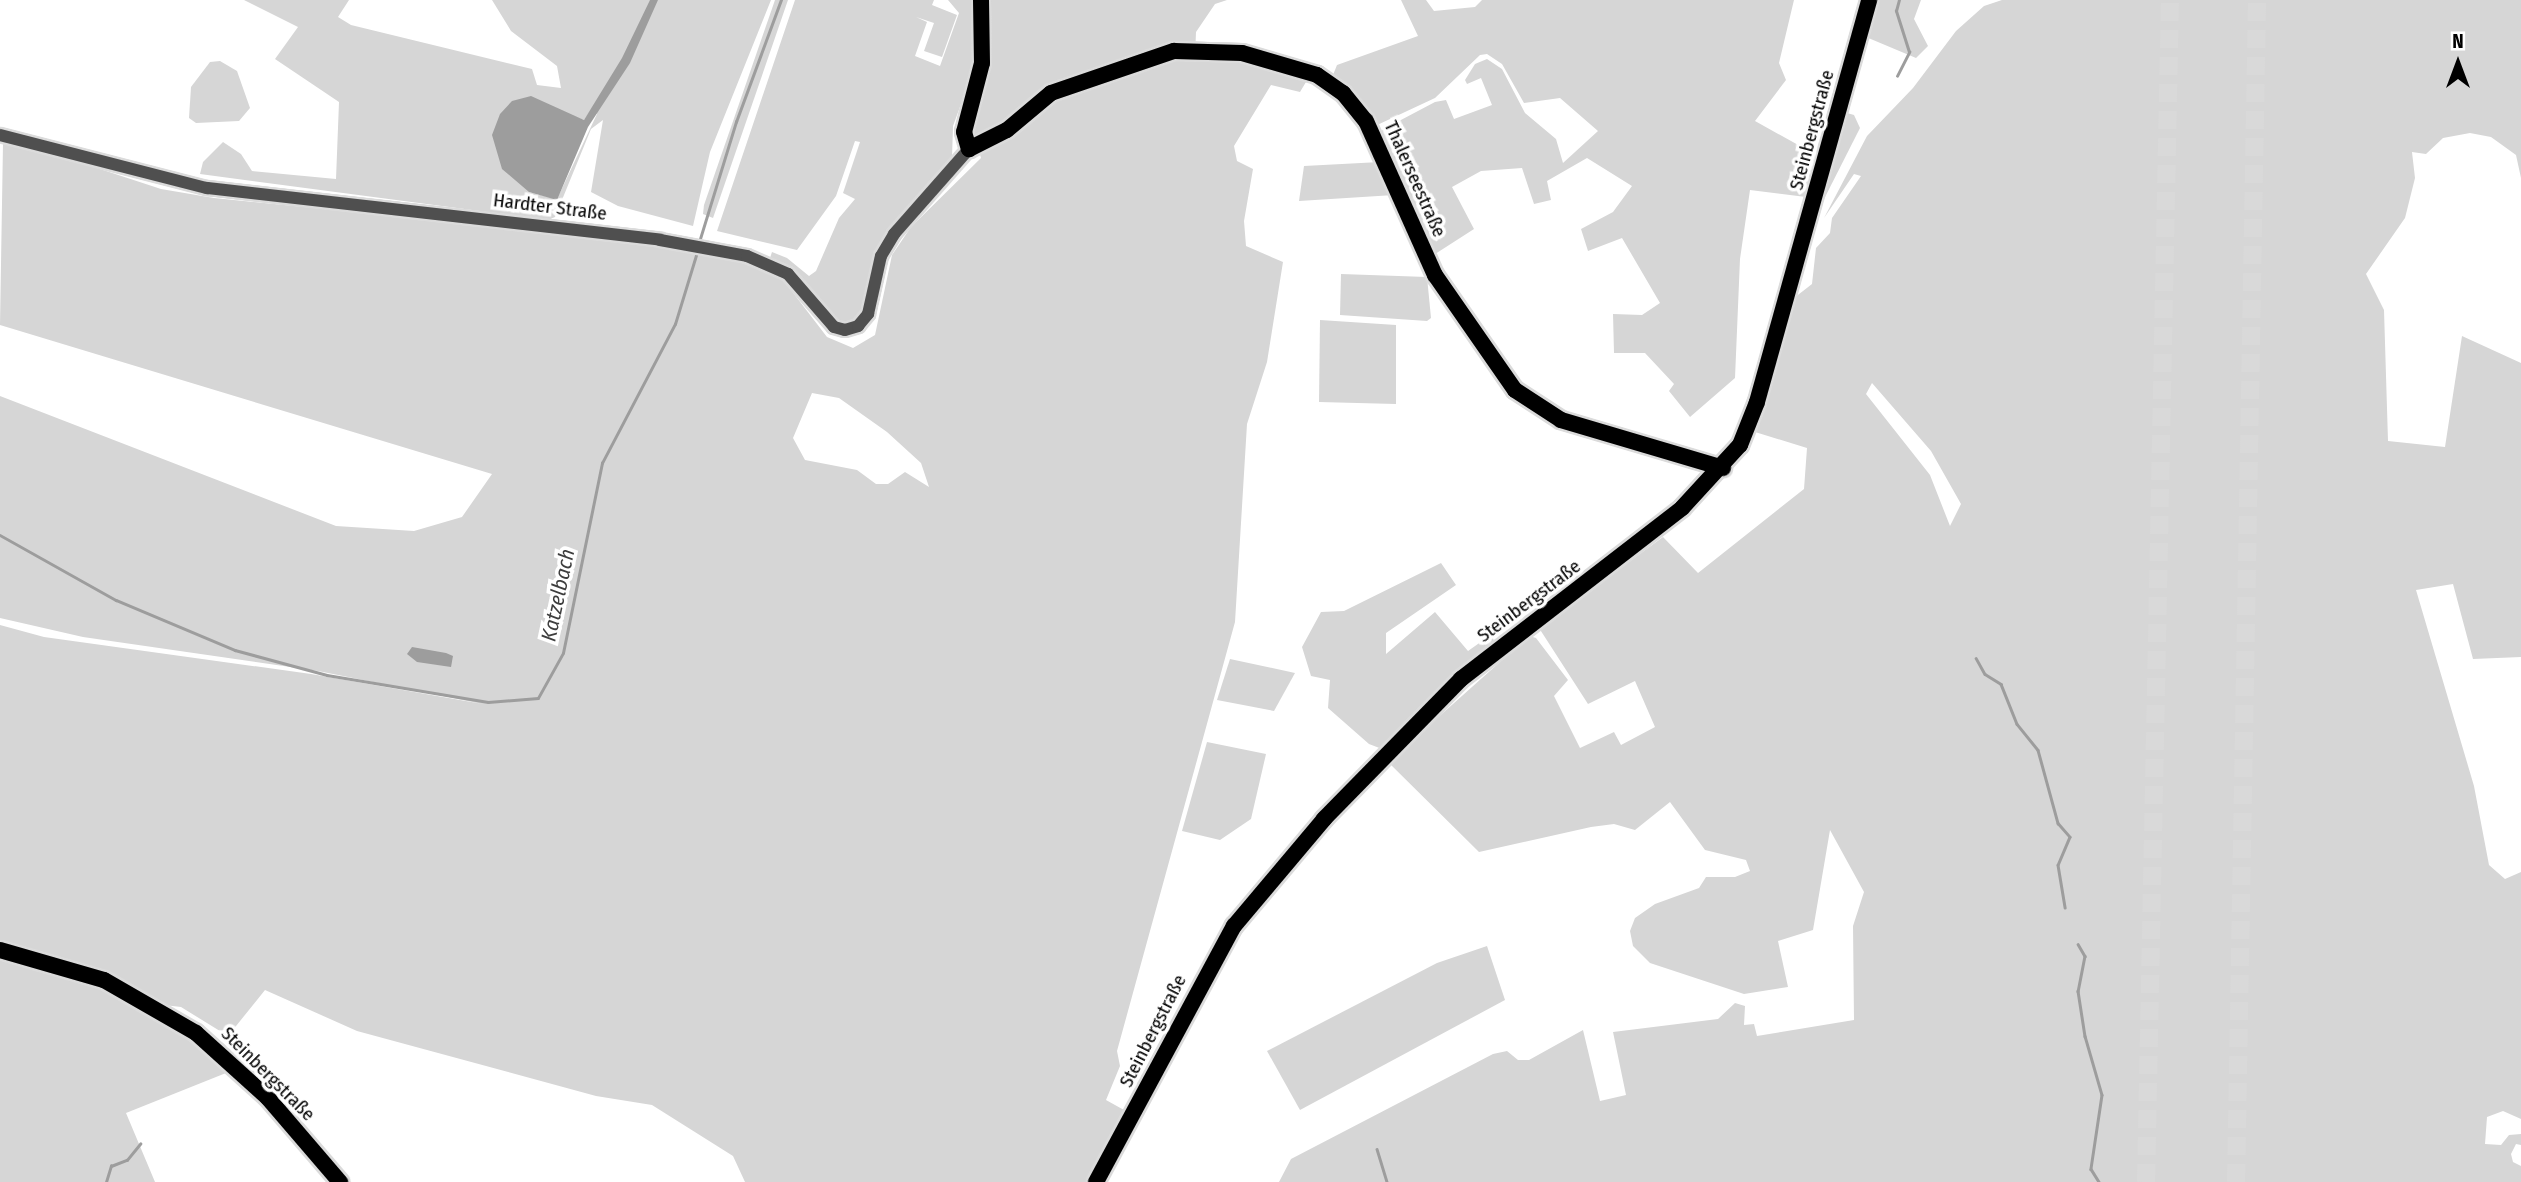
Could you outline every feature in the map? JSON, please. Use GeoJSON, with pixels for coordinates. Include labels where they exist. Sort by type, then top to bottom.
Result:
{"type":"FeatureCollection","features":[{"type":"Feature","properties":{"kind":"main road"},"geometry":{"type":"LineString","coordinates":[[969,149],[964,132],[982,63],[981,0]]}},
{"type":"Feature","properties":{"kind":"main road","name":"Steinbergstraße"},"geometry":{"type":"LineString","coordinates":[[1096,1182],[1234,926],[1324,820],[1461,679],[1609,568],[1723,468],[1742,441],[1757,402],[1869,0]]}},
{"type":"Feature","properties":{"kind":"main road","name":"Thalerseestraße"},"geometry":{"type":"LineString","coordinates":[[969,149],[1007,130],[1060,89],[1174,51],[1242,53],[1317,75],[1343,93],[1366,121],[1435,275],[1515,390],[1561,420],[1723,468]]}},
{"type":"Feature","properties":{"kind":"main road","name":"Steinbergstraße"},"geometry":{"type":"LineString","coordinates":[[0,950],[104,980],[196,1033],[268,1098],[340,1182]]}},
{"type":"Feature","properties":{"kind":"street","name":"Hardter Straße"},"geometry":{"type":"LineString","coordinates":[[0,135],[153,177],[207,188],[710,249],[775,266],[792,278],[834,327],[858,326],[868,314],[881,257],[894,234],[969,149]]}},
{"type":"Feature","properties":{"kind":"shaded area"},"geometry":{"type":"Polygon","coordinates":[[[244,0],[349,0],[338,17],[351,25],[532,69],[537,85],[561,88],[557,66],[511,31],[492,0],[771,0],[710,152],[693,226],[618,206],[591,192],[603,120],[591,129],[555,217],[548,220],[200,174],[203,162],[223,142],[241,154],[252,171],[336,179],[339,102],[275,59],[298,27],[244,0]],[[591,110],[584,120],[559,111],[529,192],[557,199],[597,114],[591,110]]]}},
{"type":"Feature","properties":{"kind":"shaded area"},"geometry":{"type":"Polygon","coordinates":[[[650,0],[658,0],[630,63],[588,127],[557,200],[529,192],[502,169],[492,135],[500,114],[512,101],[531,96],[584,120],[622,58],[650,0]]]}},
{"type":"Feature","properties":{"kind":"shaded area"},"geometry":{"type":"Polygon","coordinates":[[[775,0],[788,0],[713,218],[703,214],[704,205],[775,0]]]}},
{"type":"Feature","properties":{"kind":"shaded area"},"geometry":{"type":"Polygon","coordinates":[[[795,0],[934,0],[932,5],[957,15],[942,57],[924,51],[934,23],[916,17],[927,22],[915,56],[940,66],[959,13],[948,0],[976,0],[977,63],[968,98],[964,96],[953,126],[952,158],[900,221],[866,307],[852,324],[834,319],[801,279],[770,258],[772,252],[787,258],[809,276],[816,271],[839,218],[855,199],[843,193],[860,142],[855,141],[836,196],[797,250],[717,231],[795,0]]]}},
{"type":"Feature","properties":{"kind":"shaded area"},"geometry":{"type":"Polygon","coordinates":[[[989,0],[1227,0],[1215,4],[1196,32],[1195,58],[1241,59],[1309,77],[1300,92],[1271,85],[1234,146],[1237,161],[1253,169],[1244,221],[1246,246],[1283,262],[1267,362],[1247,424],[1235,622],[1117,1051],[1120,1066],[1106,1100],[1124,1110],[1113,1142],[1089,1182],[745,1182],[733,1156],[652,1105],[596,1096],[357,1031],[265,990],[228,1036],[181,1007],[164,1005],[123,983],[69,961],[0,946],[0,625],[44,637],[311,674],[483,704],[318,671],[83,637],[0,618],[0,396],[336,526],[414,531],[462,517],[492,474],[0,325],[3,143],[39,149],[161,189],[214,198],[606,237],[730,258],[766,267],[781,277],[827,337],[853,348],[875,335],[892,255],[911,227],[981,158],[974,134],[990,59],[989,0]],[[812,393],[793,438],[805,460],[857,470],[876,484],[888,484],[905,472],[929,487],[921,463],[887,432],[839,398],[812,393]]]}},
{"type":"Feature","properties":{"kind":"shaded area"},"geometry":{"type":"Polygon","coordinates":[[[1401,0],[1426,0],[1434,11],[1475,7],[1482,0],[1794,0],[1779,63],[1786,80],[1755,121],[1818,156],[1806,197],[1750,190],[1740,259],[1735,378],[1690,417],[1669,391],[1674,384],[1645,353],[1614,353],[1613,314],[1642,315],[1660,303],[1622,238],[1588,251],[1581,229],[1613,212],[1632,186],[1587,158],[1547,181],[1551,200],[1534,204],[1522,168],[1481,171],[1452,187],[1474,229],[1432,256],[1380,134],[1382,130],[1435,102],[1446,100],[1454,119],[1492,105],[1481,78],[1467,84],[1465,80],[1475,64],[1487,59],[1502,69],[1525,113],[1556,139],[1563,163],[1598,131],[1560,98],[1524,103],[1502,64],[1487,54],[1480,55],[1435,98],[1375,126],[1331,80],[1337,65],[1418,36],[1401,0]]]}},
{"type":"Feature","properties":{"kind":"shaded area"},"geometry":{"type":"Polygon","coordinates":[[[1877,0],[1921,0],[1914,19],[1928,46],[1916,58],[1866,37],[1877,0]]]}},
{"type":"Feature","properties":{"kind":"shaded area"},"geometry":{"type":"Polygon","coordinates":[[[2002,0],[2521,0],[2521,178],[2516,155],[2491,137],[2470,133],[2443,138],[2426,154],[2412,152],[2415,178],[2405,218],[2366,274],[2384,310],[2388,441],[2445,447],[2462,336],[2521,363],[2521,657],[2473,659],[2453,584],[2416,590],[2474,786],[2489,865],[2505,879],[2521,872],[2521,1119],[2503,1111],[2487,1117],[2485,1144],[2501,1145],[2509,1135],[2521,1134],[2521,1145],[2516,1144],[2511,1154],[2513,1162],[2521,1166],[2521,1182],[1279,1182],[1291,1159],[1493,1054],[1507,1051],[1518,1060],[1529,1060],[1583,1030],[1600,1101],[1626,1095],[1613,1032],[1718,1019],[1735,1003],[1745,1006],[1744,1025],[1754,1024],[1757,1036],[1854,1020],[1853,926],[1864,892],[1830,830],[1813,930],[1778,941],[1788,987],[1744,994],[1650,963],[1633,946],[1630,931],[1635,918],[1655,904],[1699,888],[1706,877],[1735,877],[1750,871],[1746,860],[1705,850],[1670,802],[1635,830],[1614,824],[1591,827],[1479,852],[1388,762],[1529,636],[1536,638],[1568,680],[1554,696],[1580,748],[1614,732],[1621,745],[1655,727],[1635,681],[1588,704],[1539,628],[1663,537],[1698,573],[1804,489],[1807,448],[1755,432],[1794,298],[1812,284],[1816,248],[1830,233],[1832,218],[1861,176],[1854,174],[1824,218],[1867,136],[1913,88],[1956,31],[1984,6],[2002,0]],[[1872,383],[1866,394],[1930,475],[1950,526],[1961,504],[1931,451],[1872,383]]]}},
{"type":"Feature","properties":{"kind":"shaded area"},"geometry":{"type":"Polygon","coordinates":[[[220,61],[237,71],[250,108],[239,121],[196,123],[189,118],[191,87],[210,62],[220,61]]]}},
{"type":"Feature","properties":{"kind":"shaded area"},"geometry":{"type":"Polygon","coordinates":[[[1847,113],[1854,115],[1860,128],[1820,207],[1847,113]]]}},
{"type":"Feature","properties":{"kind":"shaded area"},"geometry":{"type":"Polygon","coordinates":[[[1380,162],[1394,195],[1299,201],[1304,166],[1380,162]]]}},
{"type":"Feature","properties":{"kind":"shaded area"},"geometry":{"type":"Polygon","coordinates":[[[1341,274],[1427,277],[1431,318],[1427,321],[1340,315],[1341,274]]]}},
{"type":"Feature","properties":{"kind":"shaded area"},"geometry":{"type":"Polygon","coordinates":[[[1320,320],[1396,325],[1396,404],[1319,402],[1320,320]]]}},
{"type":"Feature","properties":{"kind":"shaded area"},"geometry":{"type":"Polygon","coordinates":[[[1441,563],[1456,585],[1386,633],[1386,654],[1435,612],[1468,651],[1492,634],[1495,645],[1382,749],[1369,744],[1328,708],[1330,680],[1311,676],[1302,647],[1321,612],[1344,611],[1441,563]]]}},
{"type":"Feature","properties":{"kind":"shaded area"},"geometry":{"type":"Polygon","coordinates":[[[412,647],[453,656],[451,667],[417,662],[407,654],[412,647]]]}},
{"type":"Feature","properties":{"kind":"shaded area"},"geometry":{"type":"Polygon","coordinates":[[[1230,659],[1295,673],[1274,711],[1217,700],[1230,659]]]}},
{"type":"Feature","properties":{"kind":"shaded area"},"geometry":{"type":"Polygon","coordinates":[[[1207,742],[1266,754],[1251,819],[1220,840],[1182,831],[1207,742]]]}},
{"type":"Feature","properties":{"kind":"shaded area"},"geometry":{"type":"Polygon","coordinates":[[[1487,946],[1505,1000],[1300,1110],[1267,1051],[1437,963],[1487,946]]]}},
{"type":"Feature","properties":{"kind":"shaded area"},"geometry":{"type":"Polygon","coordinates":[[[0,957],[65,973],[130,1000],[190,1037],[231,1071],[126,1113],[155,1182],[0,1182],[0,957]]]}},
{"type":"Feature","properties":{"kind":"waterway","name":"Katzelbach"},"geometry":{"type":"LineString","coordinates":[[699,242],[736,122],[781,0]]}},
{"type":"Feature","properties":{"kind":"waterway"},"geometry":{"type":"LineString","coordinates":[[1897,76],[1909,52],[1896,11],[1899,0]]}},
{"type":"Feature","properties":{"kind":"waterway","name":"Katzelbach"},"geometry":{"type":"LineString","coordinates":[[0,535],[116,600],[235,650],[327,675],[488,702],[538,698],[563,653],[602,463],[675,324],[697,252]]}},
{"type":"Feature","properties":{"kind":"waterway"},"geometry":{"type":"LineString","coordinates":[[1976,658],[1985,674],[2001,684],[2017,724],[2038,750],[2058,823],[2070,837],[2058,865],[2065,907]]}},
{"type":"Feature","properties":{"kind":"waterway"},"geometry":{"type":"LineString","coordinates":[[2078,944],[2085,956],[2078,991],[2085,1036],[2102,1095],[2091,1169],[2099,1182]]}},
{"type":"Feature","properties":{"kind":"waterway"},"geometry":{"type":"LineString","coordinates":[[106,1182],[111,1166],[127,1160],[140,1144]]}},
{"type":"Feature","properties":{"kind":"waterway"},"geometry":{"type":"LineString","coordinates":[[1377,1149],[1387,1182]]}},
{"type":"Feature","properties":{"kind":"tunnel"},"geometry":{"type":"LineString","coordinates":[[2146,1182],[2170,0]]}},
{"type":"Feature","properties":{"kind":"tunnel"},"geometry":{"type":"LineString","coordinates":[[2236,1182],[2257,0]]}}]}
